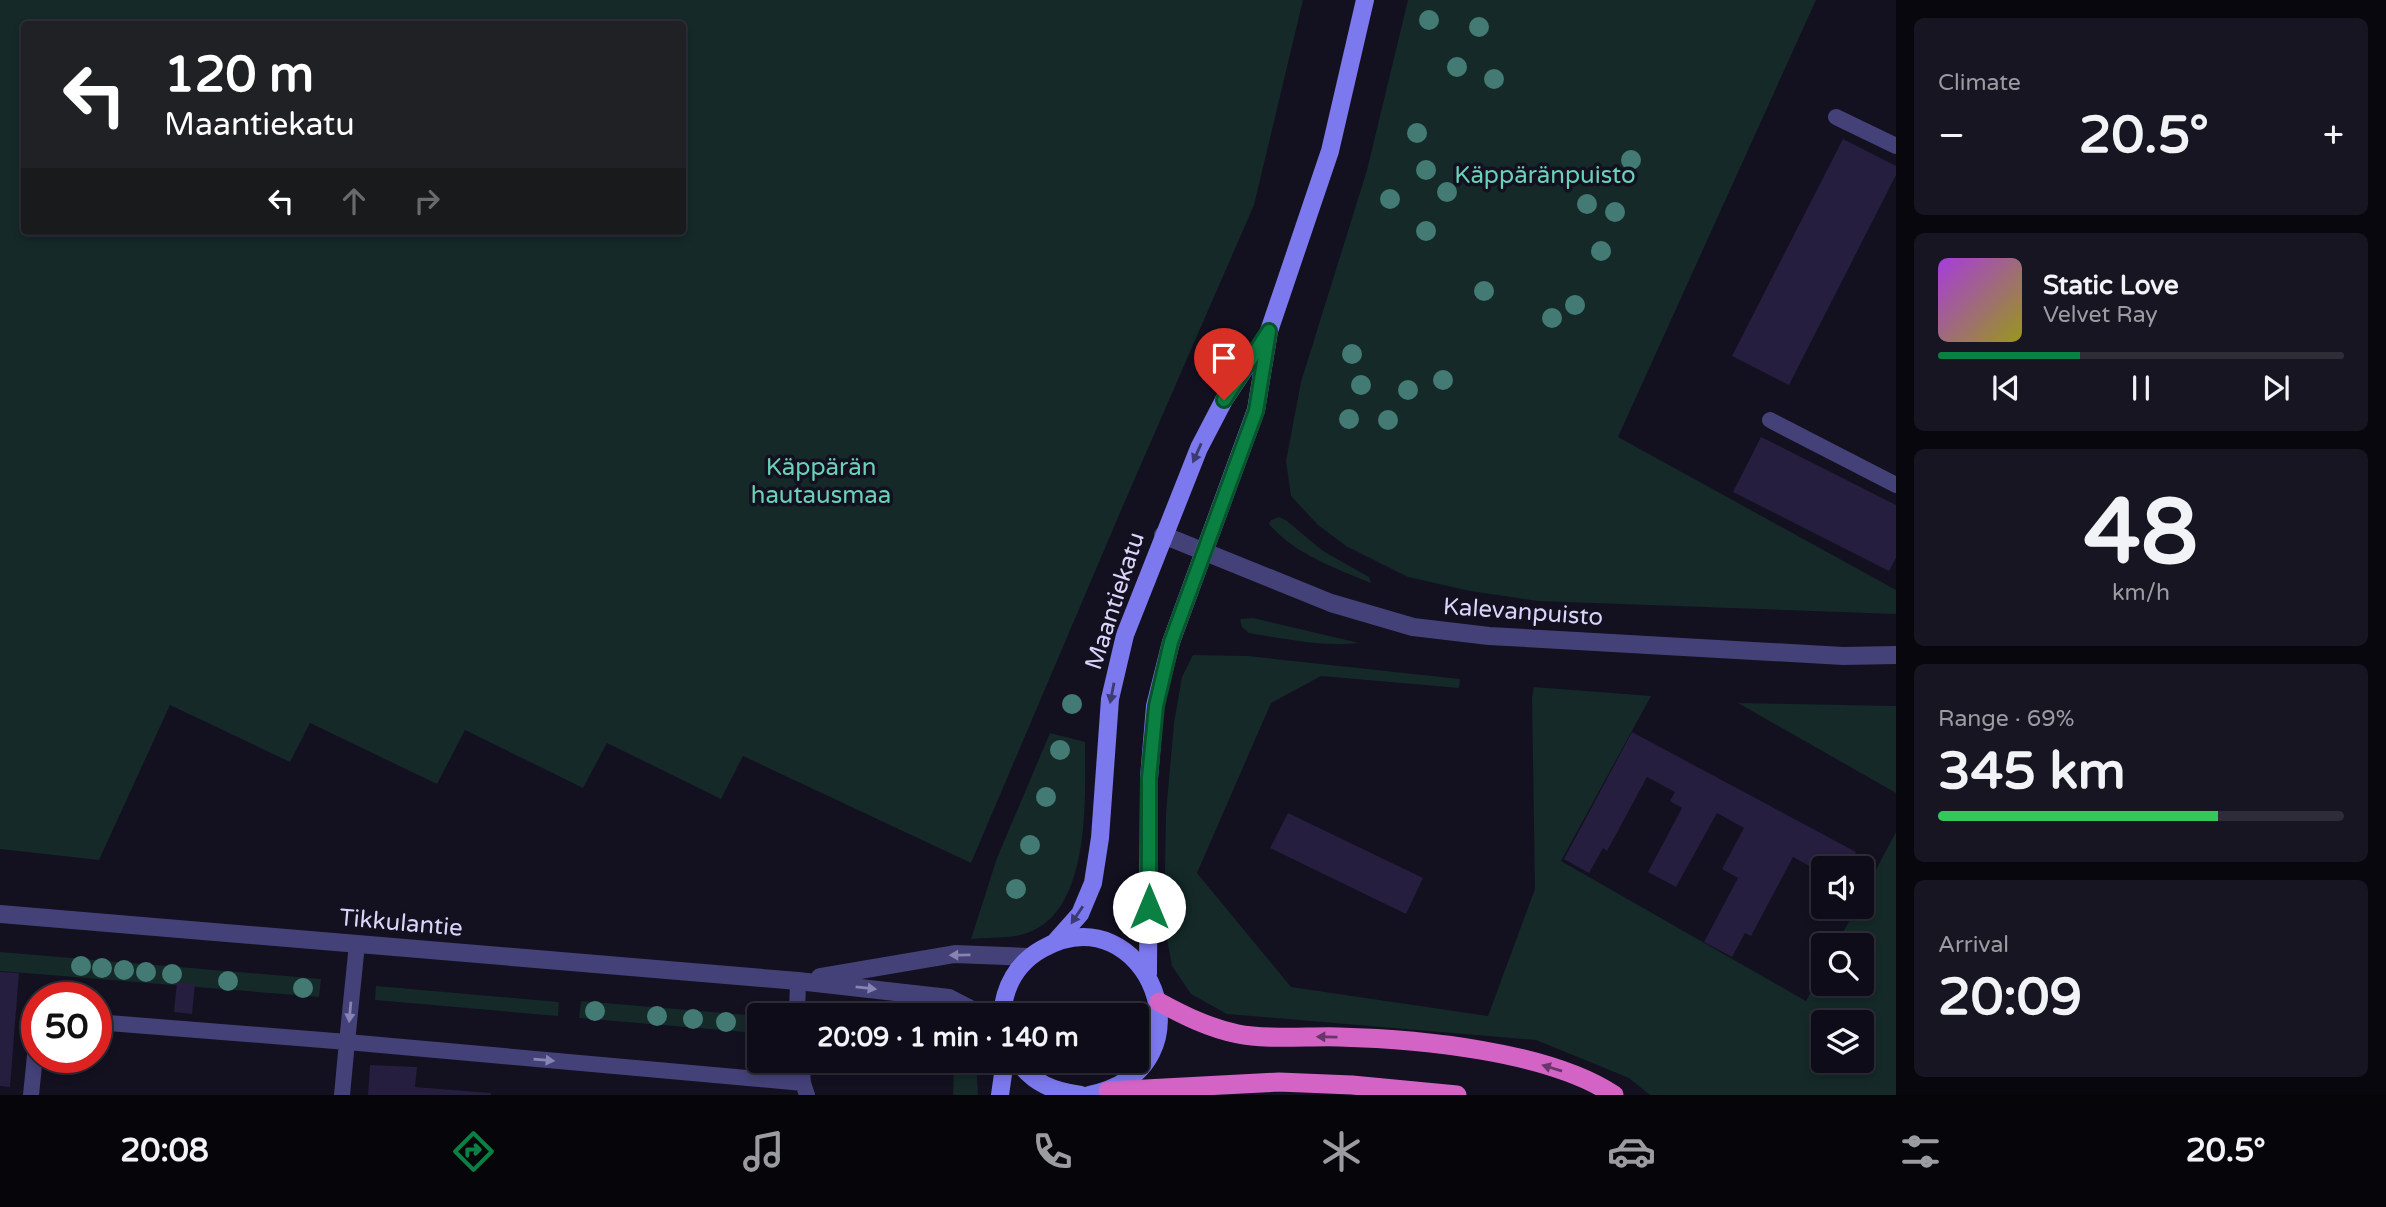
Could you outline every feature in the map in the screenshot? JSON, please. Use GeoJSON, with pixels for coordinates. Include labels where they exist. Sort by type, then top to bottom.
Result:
{"type":"FeatureCollection","features":[{"type":"Feature","properties":{"kind":"highway"},"geometry":{"type":"LineString","coordinates":[[1159,1002],[1201,1024],[1240,1035],[1362,1038],[1420,1042],[1485,1051],[1553,1067],[1614,1095]]}},
{"type":"Feature","properties":{"kind":"highway"},"geometry":{"type":"LineString","coordinates":[[1099,1093],[1279,1082],[1365,1086],[1457,1095]]}},
{"type":"Feature","properties":{"kind":"main road","name":"Maantiekatu"},"geometry":{"type":"LineString","coordinates":[[1148,974],[1149,778],[1156,706],[1171,642],[1256,411],[1269,331],[1330,151],[1365,0]]}},
{"type":"Feature","properties":{"kind":"main road","name":"Maantiekatu"},"geometry":{"type":"LineString","coordinates":[[1055,942],[1080,914],[1093,883],[1100,838],[1110,699],[1125,635],[1199,448],[1224,400],[1269,331]]}},
{"type":"Feature","properties":{"kind":"main road"},"geometry":{"type":"LineString","coordinates":[[1003,1003],[1012,976],[1028,957],[1055,942],[1081,937],[1107,942],[1130,955],[1148,974],[1159,1002],[1159,1030],[1149,1056],[1132,1077],[1099,1093]]}},
{"type":"Feature","properties":{"kind":"main road"},"geometry":{"type":"LineString","coordinates":[[1000,1095],[1003,1073]]}},
{"type":"Feature","properties":{"kind":"main road"},"geometry":{"type":"LineString","coordinates":[[1025,1073],[1054,1091],[1081,1095]]}},
{"type":"Feature","properties":{"kind":"street","name":"Kalevanpuisto"},"geometry":{"type":"LineString","coordinates":[[1163,535],[1331,603],[1413,628],[1503,637],[1843,656],[1896,655]]}},
{"type":"Feature","properties":{"kind":"street","name":"Tikkulantie"},"geometry":{"type":"LineString","coordinates":[[0,914],[798,981]]}},
{"type":"Feature","properties":{"kind":"street"},"geometry":{"type":"LineString","coordinates":[[798,981],[955,954],[1028,957]]}},
{"type":"Feature","properties":{"kind":"street"},"geometry":{"type":"LineString","coordinates":[[798,981],[949,998],[959,1003]]}},
{"type":"Feature","properties":{"kind":"lane"},"geometry":{"type":"LineString","coordinates":[[1836,117],[1896,146]]}},
{"type":"Feature","properties":{"kind":"lane"},"geometry":{"type":"LineString","coordinates":[[1770,420],[1896,485]]}},
{"type":"Feature","properties":{"kind":"lane"},"geometry":{"type":"LineString","coordinates":[[342,1095],[357,944]]}},
{"type":"Feature","properties":{"kind":"lane"},"geometry":{"type":"LineString","coordinates":[[797,1003],[798,981]]}},
{"type":"Feature","properties":{"kind":"lane"},"geometry":{"type":"LineString","coordinates":[[112,1023],[347,1042],[805,1089]]}},
{"type":"Feature","properties":{"kind":"lane"},"geometry":{"type":"LineString","coordinates":[[31,1095],[33,1073]]}},
{"type":"Feature","properties":{"kind":"green space","name":"Käppärän hautausmaa"},"geometry":{"type":"Polygon","coordinates":[[[0,0],[1303,0],[1254,205],[971,863],[743,756],[721,799],[607,743],[583,788],[465,730],[437,784],[310,723],[290,762],[170,705],[99,860],[0,849],[0,0]]]}},
{"type":"Feature","properties":{"kind":"green space","name":"Käppäränpuisto"},"geometry":{"type":"Polygon","coordinates":[[[1408,0],[1816,0],[1618,437],[1896,590],[1896,614],[1537,601],[1470,591],[1408,577],[1346,546],[1318,525],[1291,496],[1286,461],[1301,382],[1367,170],[1408,0]]]}},
{"type":"Feature","properties":{"kind":"green space"},"geometry":{"type":"Polygon","coordinates":[[[1279,517],[1323,551],[1369,577],[1371,583],[1316,559],[1291,544],[1269,524],[1271,520],[1279,517]]]}},
{"type":"Feature","properties":{"kind":"green space"},"geometry":{"type":"Polygon","coordinates":[[[1253,618],[1359,643],[1318,643],[1249,633],[1242,627],[1240,619],[1253,618]]]}},
{"type":"Feature","properties":{"kind":"green space"},"geometry":{"type":"Polygon","coordinates":[[[1193,655],[1248,656],[1460,679],[1459,688],[1321,676],[1271,703],[1197,873],[1291,987],[1488,1016],[1535,889],[1534,687],[1651,696],[1561,861],[1806,1001],[1811,992],[1811,996],[1874,996],[1874,933],[1843,933],[1850,919],[1874,919],[1874,873],[1896,832],[1896,1095],[1650,1095],[1629,1078],[1536,1040],[1227,1014],[1191,994],[1172,966],[1164,923],[1166,813],[1174,723],[1182,677],[1193,655]]]}},
{"type":"Feature","properties":{"kind":"green space"},"geometry":{"type":"Polygon","coordinates":[[[1738,703],[1896,706],[1896,793],[1738,703]]]}},
{"type":"Feature","properties":{"kind":"green space"},"geometry":{"type":"Polygon","coordinates":[[[1050,733],[1085,742],[1084,822],[1073,879],[1062,903],[1046,922],[1018,936],[971,939],[997,858],[1050,733]]]}},
{"type":"Feature","properties":{"kind":"green space"},"geometry":{"type":"Polygon","coordinates":[[[0,952],[321,979],[319,997],[0,971],[0,952]]]}},
{"type":"Feature","properties":{"kind":"green space"},"geometry":{"type":"Polygon","coordinates":[[[376,986],[559,1002],[558,1016],[375,1000],[376,986]]]}},
{"type":"Feature","properties":{"kind":"green space"},"geometry":{"type":"Polygon","coordinates":[[[581,1001],[747,1015],[747,1032],[579,1018],[581,1001]]]}},
{"type":"Feature","properties":{"kind":"green space"},"geometry":{"type":"Polygon","coordinates":[[[954,1073],[977,1073],[978,1095],[953,1095],[954,1073]]]}},
{"type":"Feature","properties":{"kind":"building"},"geometry":{"type":"Polygon","coordinates":[[[1843,139],[1896,166],[1896,175],[1789,385],[1732,356],[1843,139]]]}},
{"type":"Feature","properties":{"kind":"building"},"geometry":{"type":"Polygon","coordinates":[[[1761,437],[1896,505],[1896,558],[1889,571],[1733,492],[1761,437]]]}},
{"type":"Feature","properties":{"kind":"building"},"geometry":{"type":"Polygon","coordinates":[[[1632,732],[1856,852],[1854,856],[1811,856],[1811,867],[1793,857],[1751,936],[1745,933],[1732,957],[1704,942],[1738,878],[1722,869],[1744,828],[1717,813],[1676,887],[1648,872],[1682,808],[1670,801],[1675,792],[1647,777],[1607,851],[1603,848],[1589,873],[1564,859],[1632,732]]]}},
{"type":"Feature","properties":{"kind":"building"},"geometry":{"type":"Polygon","coordinates":[[[1288,813],[1423,878],[1406,914],[1270,848],[1288,813]]]}},
{"type":"Feature","properties":{"kind":"building"},"geometry":{"type":"Polygon","coordinates":[[[0,972],[19,973],[10,1087],[0,1086],[0,972]]]}},
{"type":"Feature","properties":{"kind":"building"},"geometry":{"type":"Polygon","coordinates":[[[177,982],[195,984],[192,1014],[174,1012],[177,982]]]}},
{"type":"Feature","properties":{"kind":"building"},"geometry":{"type":"Polygon","coordinates":[[[370,1065],[417,1067],[415,1087],[491,1095],[368,1095],[370,1065]]]}},
{"type":"Feature","properties":{"kind":"route"},"geometry":{"type":"LineString","coordinates":[[1149,907],[1149,778],[1156,706],[1171,642],[1256,411],[1269,331],[1224,400]]}}]}
